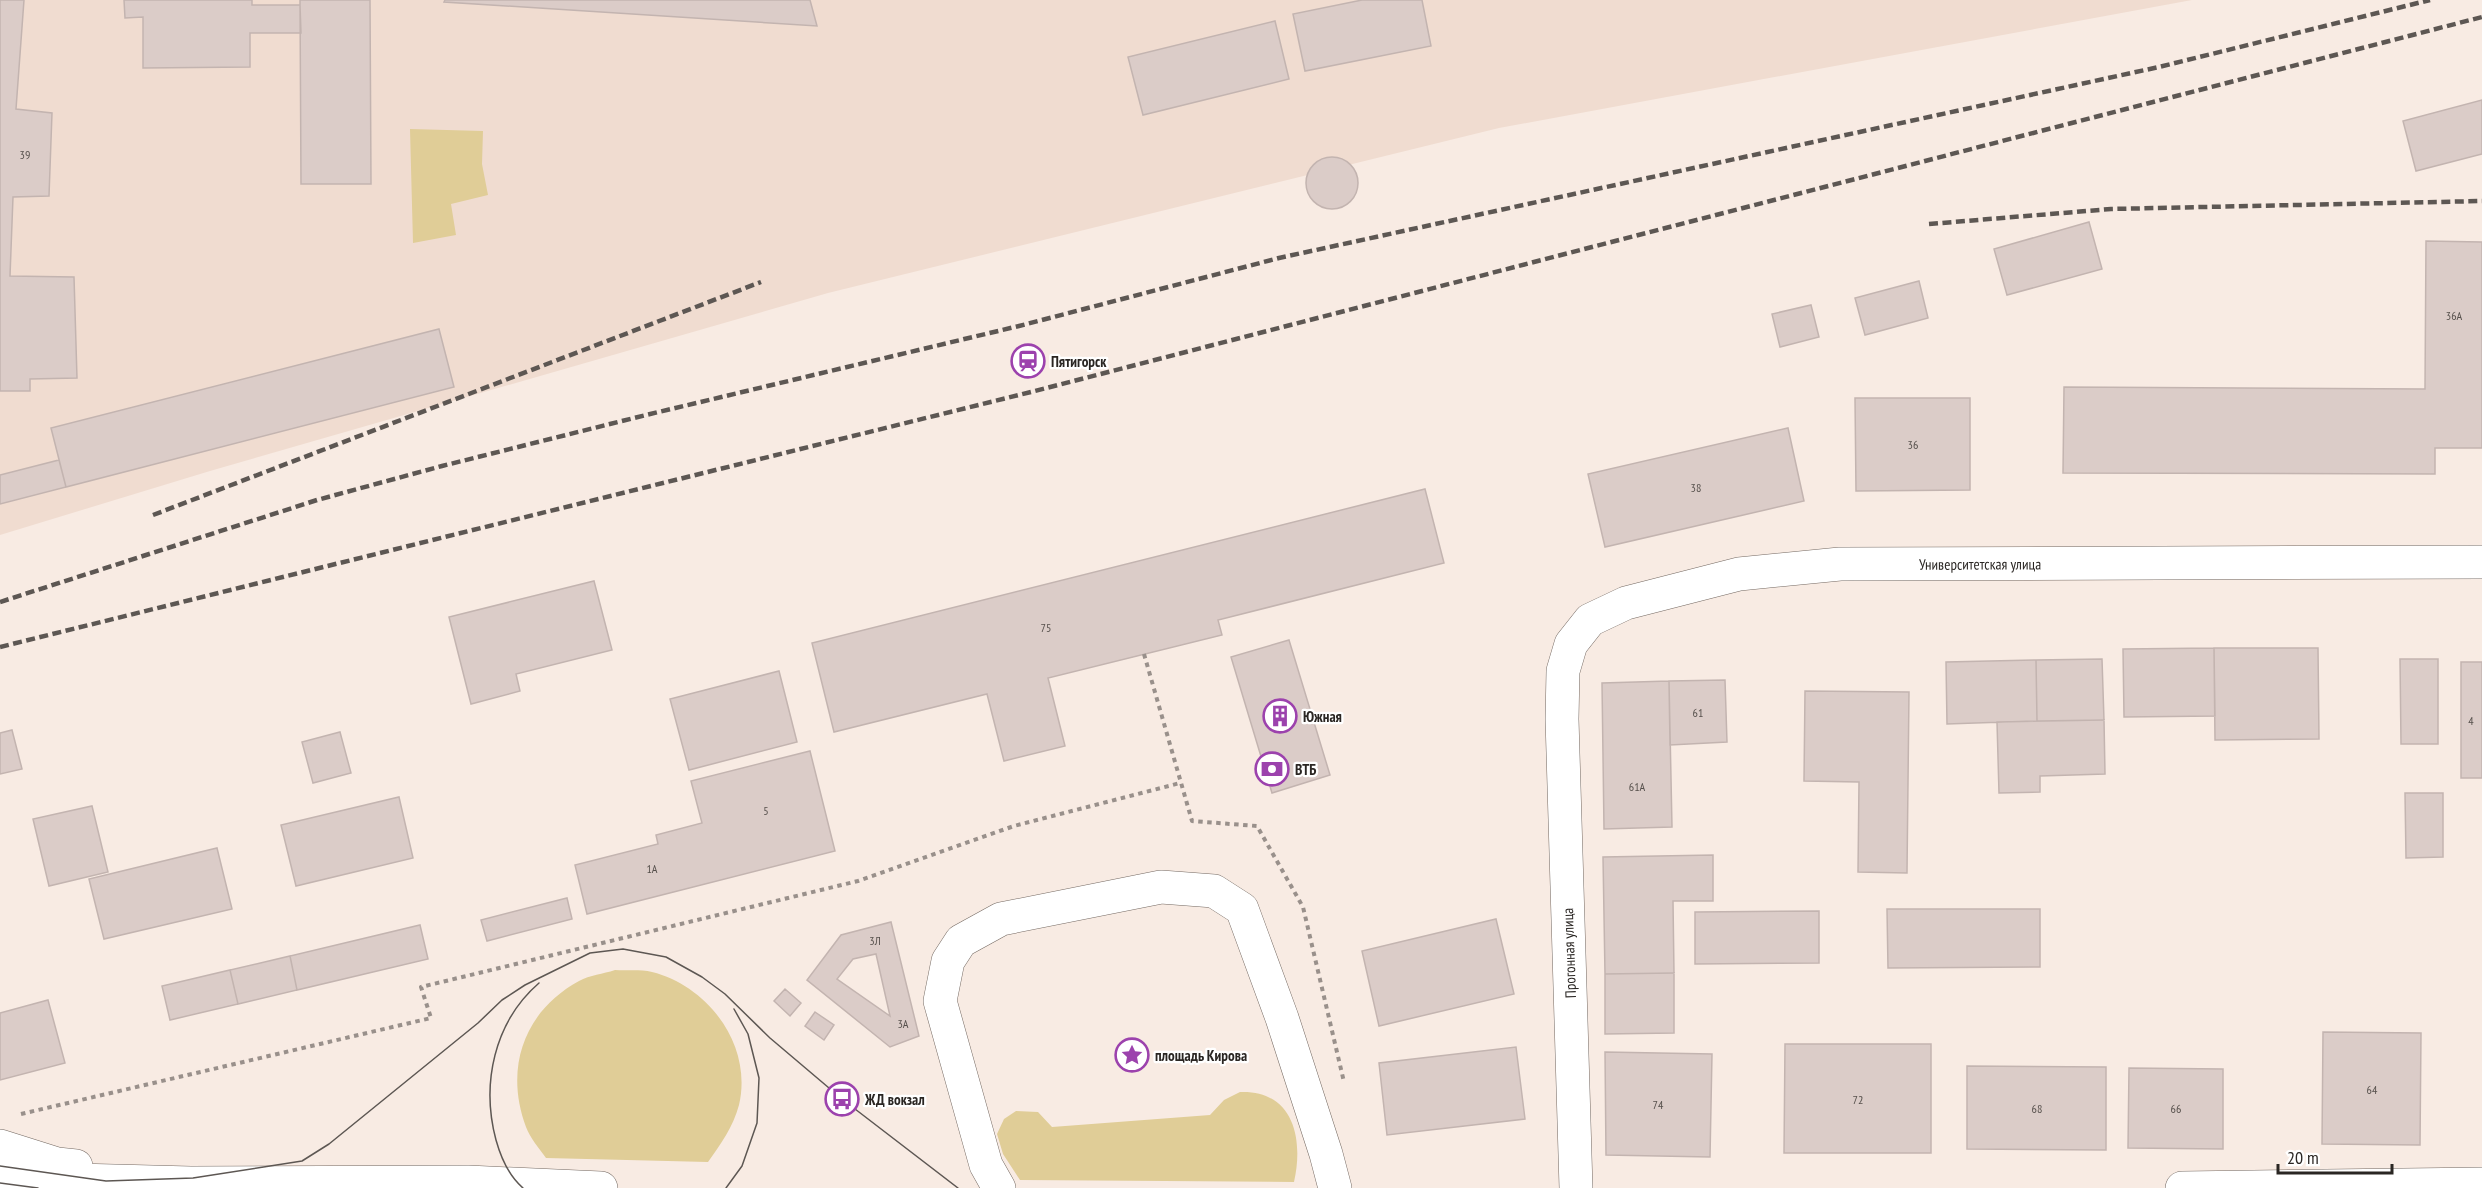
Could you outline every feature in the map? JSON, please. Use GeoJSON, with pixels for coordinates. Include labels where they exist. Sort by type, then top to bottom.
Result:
{"type":"FeatureCollection","features":[{"type":"Feature","properties":{"kind":"street","name":"Университетская улица"},"geometry":{"type":"LineString","coordinates":[[1562,719],[1563,671],[1571,644],[1590,620],[1626,603],[1739,574],[1840,564],[2482,562]]}},
{"type":"Feature","properties":{"kind":"street","name":"Прогонная улица"},"geometry":{"type":"LineString","coordinates":[[1562,719],[1576,1188]]}},
{"type":"Feature","properties":{"kind":"street"},"geometry":{"type":"LineString","coordinates":[[999,1188],[986,1166],[939,1001],[948,961],[961,941],[1001,919],[1161,886],[1214,891],[1242,909],[1282,1018],[1335,1188]]}},
{"type":"Feature","properties":{"kind":"street"},"geometry":{"type":"LineString","coordinates":[[6,1131],[57,1164],[191,1183]]}},
{"type":"Feature","properties":{"kind":"street"},"geometry":{"type":"LineString","coordinates":[[0,1178],[191,1183],[468,1182],[601,1188]]}},
{"type":"Feature","properties":{"kind":"street"},"geometry":{"type":"LineString","coordinates":[[2182,1188],[2482,1184]]}},
{"type":"Feature","properties":{"kind":"path"},"geometry":{"type":"LineString","coordinates":[[6,1131],[431,1018],[421,987],[858,881],[1014,826],[1180,783]]}},
{"type":"Feature","properties":{"kind":"shaded area"},"geometry":{"type":"Polygon","coordinates":[[[0,0],[2192,0],[1499,128],[828,293],[210,471],[0,535],[0,0]]]}},
{"type":"Feature","properties":{"kind":"shaded area"},"geometry":{"type":"Polygon","coordinates":[[[410,129],[483,131],[482,164],[488,195],[451,204],[456,235],[413,243],[410,129]]]}},
{"type":"Feature","properties":{"kind":"shaded area"},"geometry":{"type":"Polygon","coordinates":[[[615,970],[652,972],[672,979],[691,990],[708,1004],[722,1021],[732,1040],[739,1061],[742,1083],[739,1105],[730,1128],[708,1162],[546,1158],[528,1131],[520,1105],[517,1084],[524,1043],[532,1025],[544,1008],[560,993],[583,979],[615,970]]]}},
{"type":"Feature","properties":{"kind":"shaded area"},"geometry":{"type":"Polygon","coordinates":[[[1240,1092],[1258,1093],[1272,1099],[1283,1108],[1291,1120],[1297,1149],[1294,1182],[1020,1180],[1003,1154],[997,1134],[1004,1119],[1016,1111],[1038,1112],[1052,1127],[1210,1115],[1224,1100],[1240,1092]]]}},
{"type":"Feature","properties":{"kind":"building"},"geometry":{"type":"Polygon","coordinates":[[[0,0],[24,0],[16,109],[52,113],[49,196],[13,197],[10,276],[74,277],[77,378],[30,379],[30,391],[0,391],[0,0]]]}},
{"type":"Feature","properties":{"kind":"building"},"geometry":{"type":"Polygon","coordinates":[[[124,0],[252,0],[252,5],[300,5],[301,33],[250,33],[250,67],[143,68],[143,17],[125,18],[124,0]]]}},
{"type":"Feature","properties":{"kind":"building"},"geometry":{"type":"Polygon","coordinates":[[[300,0],[370,0],[371,184],[301,184],[300,0]]]}},
{"type":"Feature","properties":{"kind":"building"},"geometry":{"type":"Polygon","coordinates":[[[445,0],[810,0],[817,26],[444,2],[445,0]]]}},
{"type":"Feature","properties":{"kind":"building"},"geometry":{"type":"Polygon","coordinates":[[[1362,0],[1422,0],[1431,46],[1305,71],[1293,14],[1362,0]]]}},
{"type":"Feature","properties":{"kind":"building"},"geometry":{"type":"Polygon","coordinates":[[[1275,21],[1289,79],[1143,115],[1128,57],[1275,21]]]}},
{"type":"Feature","properties":{"kind":"building"},"geometry":{"type":"Polygon","coordinates":[[[2482,100],[2482,154],[2416,171],[2403,121],[2482,100]]]}},
{"type":"Feature","properties":{"kind":"building"},"geometry":{"type":"Polygon","coordinates":[[[1332,157],[1346,161],[1354,169],[1358,183],[1354,197],[1346,205],[1332,209],[1318,205],[1310,197],[1306,183],[1310,169],[1318,161],[1332,157]]]}},
{"type":"Feature","properties":{"kind":"building"},"geometry":{"type":"Polygon","coordinates":[[[2089,222],[2102,269],[2007,295],[1994,249],[2089,222]]]}},
{"type":"Feature","properties":{"kind":"building"},"geometry":{"type":"Polygon","coordinates":[[[2426,241],[2482,242],[2482,448],[2435,448],[2435,474],[2063,473],[2064,387],[2425,389],[2426,241]]]}},
{"type":"Feature","properties":{"kind":"building"},"geometry":{"type":"Polygon","coordinates":[[[1919,281],[1928,318],[1865,335],[1855,298],[1919,281]]]}},
{"type":"Feature","properties":{"kind":"building"},"geometry":{"type":"Polygon","coordinates":[[[1811,305],[1819,337],[1780,347],[1772,314],[1811,305]]]}},
{"type":"Feature","properties":{"kind":"building"},"geometry":{"type":"Polygon","coordinates":[[[439,329],[454,387],[66,487],[51,428],[439,329]]]}},
{"type":"Feature","properties":{"kind":"building"},"geometry":{"type":"Polygon","coordinates":[[[1855,398],[1970,398],[1970,490],[1856,491],[1855,398]]]}},
{"type":"Feature","properties":{"kind":"building"},"geometry":{"type":"Polygon","coordinates":[[[1788,428],[1804,501],[1605,547],[1588,474],[1788,428]]]}},
{"type":"Feature","properties":{"kind":"building"},"geometry":{"type":"Polygon","coordinates":[[[59,460],[66,487],[0,504],[0,475],[59,460]]]}},
{"type":"Feature","properties":{"kind":"building"},"geometry":{"type":"Polygon","coordinates":[[[1425,489],[1444,563],[1218,620],[1222,635],[1048,678],[1065,746],[1004,761],[987,694],[834,732],[812,643],[1425,489]]]}},
{"type":"Feature","properties":{"kind":"building"},"geometry":{"type":"Polygon","coordinates":[[[594,581],[612,650],[516,674],[520,691],[471,704],[449,617],[594,581]]]}},
{"type":"Feature","properties":{"kind":"building","name":"Южная"},"geometry":{"type":"Polygon","coordinates":[[[1289,640],[1330,775],[1272,793],[1231,657],[1289,640]]]}},
{"type":"Feature","properties":{"kind":"building"},"geometry":{"type":"Polygon","coordinates":[[[2214,648],[2215,716],[2124,717],[2123,649],[2214,648]]]}},
{"type":"Feature","properties":{"kind":"building"},"geometry":{"type":"Polygon","coordinates":[[[2214,648],[2318,648],[2319,739],[2215,740],[2214,648]]]}},
{"type":"Feature","properties":{"kind":"building"},"geometry":{"type":"Polygon","coordinates":[[[2102,659],[2104,720],[2037,721],[2036,660],[2102,659]]]}},
{"type":"Feature","properties":{"kind":"building"},"geometry":{"type":"Polygon","coordinates":[[[2400,659],[2438,659],[2438,744],[2401,744],[2400,659]]]}},
{"type":"Feature","properties":{"kind":"building"},"geometry":{"type":"Polygon","coordinates":[[[2036,660],[2037,721],[1947,724],[1946,662],[2036,660]]]}},
{"type":"Feature","properties":{"kind":"building"},"geometry":{"type":"Polygon","coordinates":[[[2461,662],[2482,662],[2482,778],[2461,778],[2461,662]]]}},
{"type":"Feature","properties":{"kind":"building"},"geometry":{"type":"Polygon","coordinates":[[[779,671],[797,742],[689,770],[670,699],[779,671]]]}},
{"type":"Feature","properties":{"kind":"building"},"geometry":{"type":"Polygon","coordinates":[[[1725,680],[1727,742],[1670,745],[1669,681],[1725,680]]]}},
{"type":"Feature","properties":{"kind":"building"},"geometry":{"type":"Polygon","coordinates":[[[1669,681],[1672,827],[1604,829],[1602,683],[1669,681]]]}},
{"type":"Feature","properties":{"kind":"building"},"geometry":{"type":"Polygon","coordinates":[[[1805,691],[1909,692],[1907,873],[1858,872],[1859,782],[1804,781],[1805,691]]]}},
{"type":"Feature","properties":{"kind":"building"},"geometry":{"type":"Polygon","coordinates":[[[2104,720],[2105,774],[2040,776],[2040,792],[1999,793],[1997,722],[2104,720]]]}},
{"type":"Feature","properties":{"kind":"building"},"geometry":{"type":"Polygon","coordinates":[[[12,730],[22,769],[0,774],[0,733],[12,730]]]}},
{"type":"Feature","properties":{"kind":"building"},"geometry":{"type":"Polygon","coordinates":[[[340,732],[351,773],[313,783],[302,742],[340,732]]]}},
{"type":"Feature","properties":{"kind":"building"},"geometry":{"type":"Polygon","coordinates":[[[810,751],[835,851],[587,914],[575,865],[658,844],[656,835],[702,823],[691,781],[810,751]]]}},
{"type":"Feature","properties":{"kind":"building"},"geometry":{"type":"Polygon","coordinates":[[[2405,793],[2443,793],[2443,857],[2406,858],[2405,793]]]}},
{"type":"Feature","properties":{"kind":"building"},"geometry":{"type":"Polygon","coordinates":[[[399,797],[413,858],[296,886],[281,825],[399,797]]]}},
{"type":"Feature","properties":{"kind":"building"},"geometry":{"type":"Polygon","coordinates":[[[92,806],[108,872],[49,886],[33,819],[92,806]]]}},
{"type":"Feature","properties":{"kind":"building"},"geometry":{"type":"Polygon","coordinates":[[[217,848],[232,909],[104,939],[89,879],[217,848]]]}},
{"type":"Feature","properties":{"kind":"building"},"geometry":{"type":"Polygon","coordinates":[[[1713,855],[1713,901],[1673,901],[1674,973],[1605,974],[1603,857],[1713,855]]]}},
{"type":"Feature","properties":{"kind":"building"},"geometry":{"type":"Polygon","coordinates":[[[567,898],[572,919],[487,941],[481,920],[567,898]]]}},
{"type":"Feature","properties":{"kind":"building"},"geometry":{"type":"Polygon","coordinates":[[[1887,909],[2040,909],[2040,967],[1888,968],[1887,909]]]}},
{"type":"Feature","properties":{"kind":"building"},"geometry":{"type":"Polygon","coordinates":[[[1819,911],[1819,963],[1695,964],[1695,912],[1819,911]]]}},
{"type":"Feature","properties":{"kind":"building"},"geometry":{"type":"Polygon","coordinates":[[[1496,919],[1514,994],[1379,1026],[1362,951],[1496,919]]]}},
{"type":"Feature","properties":{"kind":"building"},"geometry":{"type":"Polygon","coordinates":[[[891,922],[919,1036],[890,1047],[807,980],[841,935],[891,922]],[[876,954],[853,959],[837,979],[890,1016],[876,954]]]}},
{"type":"Feature","properties":{"kind":"building"},"geometry":{"type":"Polygon","coordinates":[[[420,925],[428,959],[297,990],[290,956],[420,925]]]}},
{"type":"Feature","properties":{"kind":"building"},"geometry":{"type":"Polygon","coordinates":[[[290,956],[297,990],[238,1004],[230,970],[290,956]]]}},
{"type":"Feature","properties":{"kind":"building"},"geometry":{"type":"Polygon","coordinates":[[[230,970],[238,1004],[170,1020],[162,986],[230,970]]]}},
{"type":"Feature","properties":{"kind":"building"},"geometry":{"type":"Polygon","coordinates":[[[1674,973],[1674,1033],[1605,1034],[1605,974],[1674,973]]]}},
{"type":"Feature","properties":{"kind":"building"},"geometry":{"type":"Polygon","coordinates":[[[785,989],[801,1003],[790,1016],[774,1001],[785,989]]]}},
{"type":"Feature","properties":{"kind":"building"},"geometry":{"type":"Polygon","coordinates":[[[48,1000],[65,1063],[0,1080],[0,1013],[48,1000]]]}},
{"type":"Feature","properties":{"kind":"building"},"geometry":{"type":"Polygon","coordinates":[[[815,1012],[834,1025],[824,1040],[805,1026],[815,1012]]]}},
{"type":"Feature","properties":{"kind":"building"},"geometry":{"type":"Polygon","coordinates":[[[2323,1032],[2421,1033],[2420,1145],[2322,1144],[2323,1032]]]}},
{"type":"Feature","properties":{"kind":"building"},"geometry":{"type":"Polygon","coordinates":[[[1785,1044],[1931,1044],[1931,1153],[1784,1153],[1785,1044]]]}},
{"type":"Feature","properties":{"kind":"building"},"geometry":{"type":"Polygon","coordinates":[[[1516,1047],[1525,1119],[1387,1135],[1379,1063],[1516,1047]]]}},
{"type":"Feature","properties":{"kind":"building"},"geometry":{"type":"Polygon","coordinates":[[[1605,1052],[1712,1054],[1710,1157],[1606,1155],[1605,1052]]]}},
{"type":"Feature","properties":{"kind":"building"},"geometry":{"type":"Polygon","coordinates":[[[1967,1066],[2106,1067],[2106,1150],[1967,1149],[1967,1066]]]}},
{"type":"Feature","properties":{"kind":"building"},"geometry":{"type":"Polygon","coordinates":[[[2129,1068],[2223,1069],[2223,1149],[2128,1148],[2129,1068]]]}},
{"type":"Feature","properties":{"kind":"tram line"},"geometry":{"type":"LineString","coordinates":[[0,1166],[106,1181],[193,1178],[302,1161],[329,1144],[478,1023],[502,1000],[525,985],[590,953],[623,949],[666,957],[702,977],[725,994],[770,1038],[842,1099],[958,1188]]}},
{"type":"Feature","properties":{"kind":"tram line"},"geometry":{"type":"LineString","coordinates":[[523,1188],[506,1166],[496,1140],[490,1097],[491,1076],[495,1055],[511,1016],[539,983]]}},
{"type":"Feature","properties":{"kind":"tram line"},"geometry":{"type":"LineString","coordinates":[[726,1188],[742,1166],[757,1123],[759,1078],[748,1034],[734,1009]]}},
{"type":"Feature","properties":{"kind":"tram line"},"geometry":{"type":"LineString","coordinates":[[0,1183],[38,1188]]}},
{"type":"Feature","properties":{"kind":"railway"},"geometry":{"type":"LineString","coordinates":[[0,602],[317,500],[442,466],[1019,326],[1279,258],[2159,67],[2430,0]]}},
{"type":"Feature","properties":{"kind":"railway"},"geometry":{"type":"LineString","coordinates":[[0,647],[1035,391],[2482,17]]}},
{"type":"Feature","properties":{"kind":"railway"},"geometry":{"type":"LineString","coordinates":[[1929,224],[2111,209],[2482,201]]}},
{"type":"Feature","properties":{"kind":"railway"},"geometry":{"type":"LineString","coordinates":[[153,515],[761,282]]}},
{"type":"Feature","properties":{"kind":"place","name":"Пятигорск"},"geometry":{"type":"Point","coordinates":[1028,361]}},
{"type":"Feature","properties":{"kind":"place","name":"Южная"},"geometry":{"type":"Point","coordinates":[1280,716]}},
{"type":"Feature","properties":{"kind":"place","name":"ВТБ"},"geometry":{"type":"Point","coordinates":[1272,769]}},
{"type":"Feature","properties":{"kind":"place","name":"площадь Кирова"},"geometry":{"type":"Point","coordinates":[1132,1055]}},
{"type":"Feature","properties":{"kind":"place","name":"ЖД вокзал"},"geometry":{"type":"Point","coordinates":[842,1099]}}]}
